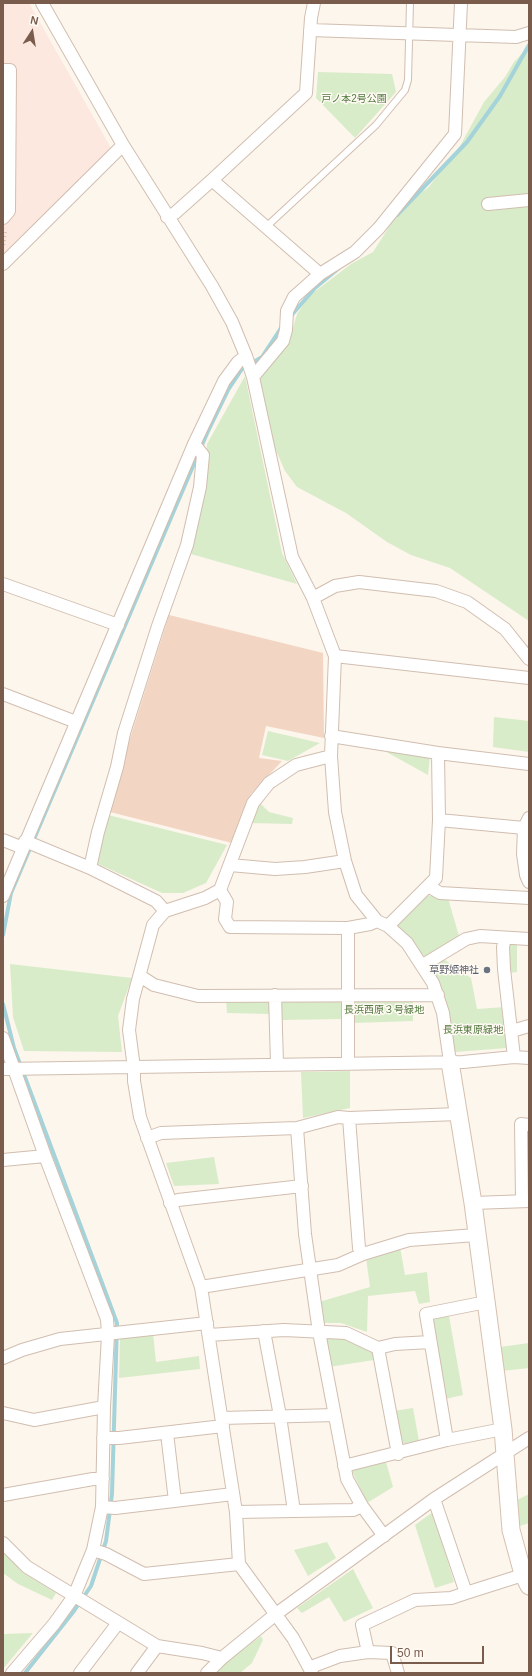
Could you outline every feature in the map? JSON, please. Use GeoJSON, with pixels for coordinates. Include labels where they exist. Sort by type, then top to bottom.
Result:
{"type":"FeatureCollection","features":[{"type":"Feature","properties":{"kind":"street"},"geometry":{"type":"LineString","coordinates":[[42,3],[123,145],[167,218],[212,286],[232,322],[249,365],[286,538],[298,571],[313,598],[335,656],[331,756],[334,812],[345,861],[356,896],[383,923],[407,943],[423,965],[433,983],[443,1013],[473,1203],[476,1235],[503,1429],[511,1530],[527,1578],[451,1598],[416,1600],[362,1625],[368,1652]]}},
{"type":"Feature","properties":{"kind":"street"},"geometry":{"type":"LineString","coordinates":[[167,218],[175,213],[212,180],[306,94],[311,18],[314,3]]}},
{"type":"Feature","properties":{"kind":"street"},"geometry":{"type":"LineString","coordinates":[[249,365],[283,341],[286,330],[287,311],[294,297],[320,274],[356,252],[378,228],[455,134],[461,3]]}},
{"type":"Feature","properties":{"kind":"street"},"geometry":{"type":"LineString","coordinates":[[310,30],[409,32],[516,37],[529,33]]}},
{"type":"Feature","properties":{"kind":"street"},"geometry":{"type":"LineString","coordinates":[[3,70],[10,70],[9,210],[3,218]]}},
{"type":"Feature","properties":{"kind":"street"},"geometry":{"type":"LineString","coordinates":[[3,264],[123,145]]}},
{"type":"Feature","properties":{"kind":"street"},"geometry":{"type":"LineString","coordinates":[[212,180],[320,274]]}},
{"type":"Feature","properties":{"kind":"street"},"geometry":{"type":"LineString","coordinates":[[488,204],[529,200]]}},
{"type":"Feature","properties":{"kind":"street"},"geometry":{"type":"LineString","coordinates":[[3,896],[194,444],[224,382],[238,362],[249,365]]}},
{"type":"Feature","properties":{"kind":"street"},"geometry":{"type":"LineString","coordinates":[[90,868],[98,832],[118,767],[124,733],[158,626],[187,545],[200,487],[203,455],[194,444]]}},
{"type":"Feature","properties":{"kind":"street"},"geometry":{"type":"LineString","coordinates":[[313,598],[335,586],[359,582],[436,591],[466,602],[505,629],[529,659]]}},
{"type":"Feature","properties":{"kind":"street"},"geometry":{"type":"LineString","coordinates":[[3,584],[118,624]]}},
{"type":"Feature","properties":{"kind":"street"},"geometry":{"type":"LineString","coordinates":[[335,656],[529,678]]}},
{"type":"Feature","properties":{"kind":"street"},"geometry":{"type":"LineString","coordinates":[[3,694],[76,722]]}},
{"type":"Feature","properties":{"kind":"street"},"geometry":{"type":"LineString","coordinates":[[331,736],[438,753],[529,764]]}},
{"type":"Feature","properties":{"kind":"street"},"geometry":{"type":"LineString","coordinates":[[220,890],[227,902],[225,919],[230,927],[348,928],[383,923],[436,878],[438,753]]}},
{"type":"Feature","properties":{"kind":"street"},"geometry":{"type":"LineString","coordinates":[[331,756],[296,764],[269,783],[253,803],[220,890],[205,898],[165,910],[153,925],[133,999],[129,1030],[134,1068],[134,1081],[139,1110],[147,1138],[201,1287],[236,1512],[239,1564],[276,1614],[311,1670],[340,1656],[368,1652],[392,1653],[398,1673]]}},
{"type":"Feature","properties":{"kind":"street"},"geometry":{"type":"LineString","coordinates":[[438,820],[526,823],[523,854],[529,882]]}},
{"type":"Feature","properties":{"kind":"street"},"geometry":{"type":"LineString","coordinates":[[3,840],[24,844],[90,868],[156,901],[165,910]]}},
{"type":"Feature","properties":{"kind":"street"},"geometry":{"type":"LineString","coordinates":[[230,865],[275,869],[305,868],[345,861]]}},
{"type":"Feature","properties":{"kind":"street"},"geometry":{"type":"LineString","coordinates":[[428,886],[440,893],[529,898]]}},
{"type":"Feature","properties":{"kind":"street"},"geometry":{"type":"LineString","coordinates":[[348,928],[348,1063]]}},
{"type":"Feature","properties":{"kind":"street"},"geometry":{"type":"LineString","coordinates":[[423,965],[466,939],[480,936],[529,939]]}},
{"type":"Feature","properties":{"kind":"street"},"geometry":{"type":"LineString","coordinates":[[505,938],[503,947],[504,969],[514,1057]]}},
{"type":"Feature","properties":{"kind":"street"},"geometry":{"type":"LineString","coordinates":[[140,976],[154,985],[198,996],[438,995]]}},
{"type":"Feature","properties":{"kind":"street"},"geometry":{"type":"LineString","coordinates":[[275,995],[276,1064]]}},
{"type":"Feature","properties":{"kind":"street"},"geometry":{"type":"LineString","coordinates":[[512,1031],[529,1026]]}},
{"type":"Feature","properties":{"kind":"street"},"geometry":{"type":"LineString","coordinates":[[3,1038],[45,1156],[107,1319],[108,1335],[104,1407],[102,1508],[93,1550],[79,1599],[54,1624],[12,1673]]}},
{"type":"Feature","properties":{"kind":"street"},"geometry":{"type":"LineString","coordinates":[[15,1069],[450,1062],[514,1057],[529,1058]]}},
{"type":"Feature","properties":{"kind":"street"},"geometry":{"type":"LineString","coordinates":[[147,1138],[161,1133],[297,1128],[338,1118],[459,1114]]}},
{"type":"Feature","properties":{"kind":"street"},"geometry":{"type":"LineString","coordinates":[[349,1118],[360,1248],[363,1254]]}},
{"type":"Feature","properties":{"kind":"street"},"geometry":{"type":"LineString","coordinates":[[473,1203],[525,1201],[521,1124],[529,1125]]}},
{"type":"Feature","properties":{"kind":"street"},"geometry":{"type":"LineString","coordinates":[[297,1128],[305,1234],[319,1332],[344,1466],[347,1479],[362,1506],[384,1536]]}},
{"type":"Feature","properties":{"kind":"street"},"geometry":{"type":"LineString","coordinates":[[3,1160],[45,1156]]}},
{"type":"Feature","properties":{"kind":"street"},"geometry":{"type":"LineString","coordinates":[[170,1203],[178,1200],[302,1186]]}},
{"type":"Feature","properties":{"kind":"street"},"geometry":{"type":"LineString","coordinates":[[201,1287],[338,1265],[363,1254],[409,1240],[476,1235]]}},
{"type":"Feature","properties":{"kind":"street"},"geometry":{"type":"LineString","coordinates":[[447,1440],[426,1314],[486,1302]]}},
{"type":"Feature","properties":{"kind":"street"},"geometry":{"type":"LineString","coordinates":[[3,1358],[22,1350],[60,1339],[208,1329],[346,1333],[378,1348],[395,1344],[430,1342]]}},
{"type":"Feature","properties":{"kind":"street"},"geometry":{"type":"LineString","coordinates":[[264,1331],[280,1416],[294,1511]]}},
{"type":"Feature","properties":{"kind":"street"},"geometry":{"type":"LineString","coordinates":[[378,1348],[398,1454]]}},
{"type":"Feature","properties":{"kind":"street"},"geometry":{"type":"LineString","coordinates":[[3,1413],[34,1420],[104,1407]]}},
{"type":"Feature","properties":{"kind":"street"},"geometry":{"type":"LineString","coordinates":[[103,1438],[119,1438],[167,1433],[222,1422],[280,1416],[335,1415]]}},
{"type":"Feature","properties":{"kind":"street"},"geometry":{"type":"LineString","coordinates":[[344,1466],[398,1454],[447,1440],[503,1429]]}},
{"type":"Feature","properties":{"kind":"street"},"geometry":{"type":"LineString","coordinates":[[167,1433],[175,1501]]}},
{"type":"Feature","properties":{"kind":"street"},"geometry":{"type":"LineString","coordinates":[[207,1673],[222,1658],[276,1614],[434,1499],[529,1438]]}},
{"type":"Feature","properties":{"kind":"street"},"geometry":{"type":"LineString","coordinates":[[3,1495],[93,1479],[103,1480]]}},
{"type":"Feature","properties":{"kind":"street"},"geometry":{"type":"LineString","coordinates":[[102,1508],[115,1508],[233,1494]]}},
{"type":"Feature","properties":{"kind":"street"},"geometry":{"type":"LineString","coordinates":[[434,1499],[466,1593]]}},
{"type":"Feature","properties":{"kind":"street"},"geometry":{"type":"LineString","coordinates":[[236,1512],[353,1510],[362,1506]]}},
{"type":"Feature","properties":{"kind":"street"},"geometry":{"type":"LineString","coordinates":[[3,1543],[27,1567],[157,1646],[202,1653],[222,1658]]}},
{"type":"Feature","properties":{"kind":"street"},"geometry":{"type":"LineString","coordinates":[[93,1550],[106,1554],[144,1574],[239,1564]]}},
{"type":"Feature","properties":{"kind":"street"},"geometry":{"type":"LineString","coordinates":[[80,1673],[118,1623]]}},
{"type":"Feature","properties":{"kind":"street"},"geometry":{"type":"LineString","coordinates":[[137,1673],[157,1646]]}},
{"type":"Feature","properties":{"kind":"lane"},"geometry":{"type":"LineString","coordinates":[[266,227],[376,125],[405,90],[408,80],[410,3]]}},
{"type":"Feature","properties":{"kind":"path"},"geometry":{"type":"LineString","coordinates":[[3,225],[7,230],[3,252]]}},
{"type":"Feature","properties":{"kind":"shaded area"},"geometry":{"type":"Polygon","coordinates":[[[3,3],[29,3],[111,148],[3,256],[3,3]]]}},
{"type":"Feature","properties":{"kind":"green space"},"geometry":{"type":"Polygon","coordinates":[[[529,46],[529,621],[450,568],[411,555],[387,542],[346,513],[297,487],[285,471],[263,421],[256,385],[290,338],[297,314],[309,296],[351,264],[373,252],[405,202],[428,188],[460,146],[484,102],[505,77],[514,62],[529,46]]]}},
{"type":"Feature","properties":{"kind":"green space","name":"戸ノ本2号公園"},"geometry":{"type":"Polygon","coordinates":[[[318,72],[392,74],[396,92],[355,138],[316,98],[318,72]]]}},
{"type":"Feature","properties":{"kind":"green space"},"geometry":{"type":"Polygon","coordinates":[[[245,376],[282,553],[297,584],[191,554],[205,472],[207,444],[245,376]]]}},
{"type":"Feature","properties":{"kind":"green space"},"geometry":{"type":"Polygon","coordinates":[[[494,717],[529,721],[529,752],[493,747],[494,717]]]}},
{"type":"Feature","properties":{"kind":"green space"},"geometry":{"type":"Polygon","coordinates":[[[268,731],[320,743],[288,761],[262,755],[268,731]]]}},
{"type":"Feature","properties":{"kind":"green space"},"geometry":{"type":"Polygon","coordinates":[[[381,749],[430,757],[428,775],[381,749]]]}},
{"type":"Feature","properties":{"kind":"green space"},"geometry":{"type":"Polygon","coordinates":[[[260,803],[269,812],[293,818],[292,824],[250,823],[260,803]]]}},
{"type":"Feature","properties":{"kind":"green space"},"geometry":{"type":"Polygon","coordinates":[[[108,815],[227,845],[206,883],[183,893],[162,893],[94,862],[108,815]]]}},
{"type":"Feature","properties":{"kind":"green space"},"geometry":{"type":"Polygon","coordinates":[[[425,895],[448,898],[459,936],[427,959],[395,926],[425,895]]]}},
{"type":"Feature","properties":{"kind":"green space"},"geometry":{"type":"Polygon","coordinates":[[[508,944],[517,945],[517,972],[509,973],[508,944]]]}},
{"type":"Feature","properties":{"kind":"green space","name":"長浜東原緑地"},"geometry":{"type":"Polygon","coordinates":[[[442,958],[471,978],[477,1009],[505,1007],[507,1048],[455,1052],[447,1008],[430,967],[442,958]]]}},
{"type":"Feature","properties":{"kind":"green space"},"geometry":{"type":"Polygon","coordinates":[[[10,964],[132,978],[118,1016],[122,1052],[24,1051],[13,1017],[10,964]]]}},
{"type":"Feature","properties":{"kind":"green space","name":"長浜西原３号緑地"},"geometry":{"type":"Polygon","coordinates":[[[413,998],[413,1021],[354,1023],[354,1000],[413,998]]]}},
{"type":"Feature","properties":{"kind":"green space"},"geometry":{"type":"Polygon","coordinates":[[[226,999],[271,1001],[271,1014],[227,1013],[226,999]]]}},
{"type":"Feature","properties":{"kind":"green space"},"geometry":{"type":"Polygon","coordinates":[[[341,999],[342,1019],[282,1020],[281,1000],[341,999]]]}},
{"type":"Feature","properties":{"kind":"green space"},"geometry":{"type":"Polygon","coordinates":[[[350,1071],[350,1108],[303,1118],[301,1072],[350,1071]]]}},
{"type":"Feature","properties":{"kind":"green space"},"geometry":{"type":"Polygon","coordinates":[[[214,1157],[219,1184],[174,1186],[166,1163],[214,1157]]]}},
{"type":"Feature","properties":{"kind":"green space"},"geometry":{"type":"Polygon","coordinates":[[[400,1247],[405,1275],[427,1272],[430,1302],[419,1304],[415,1291],[368,1296],[367,1332],[341,1323],[324,1323],[319,1302],[370,1287],[366,1258],[400,1247]]]}},
{"type":"Feature","properties":{"kind":"green space"},"geometry":{"type":"Polygon","coordinates":[[[449,1316],[463,1395],[445,1399],[430,1319],[449,1316]]]}},
{"type":"Feature","properties":{"kind":"green space"},"geometry":{"type":"Polygon","coordinates":[[[153,1333],[156,1362],[199,1356],[200,1369],[119,1378],[120,1339],[153,1333]]]}},
{"type":"Feature","properties":{"kind":"green space"},"geometry":{"type":"Polygon","coordinates":[[[324,1337],[345,1337],[373,1351],[374,1360],[329,1367],[324,1337]]]}},
{"type":"Feature","properties":{"kind":"green space"},"geometry":{"type":"Polygon","coordinates":[[[529,1343],[529,1368],[502,1371],[500,1347],[529,1343]]]}},
{"type":"Feature","properties":{"kind":"green space"},"geometry":{"type":"Polygon","coordinates":[[[413,1408],[419,1441],[400,1444],[394,1411],[413,1408]]]}},
{"type":"Feature","properties":{"kind":"green space"},"geometry":{"type":"Polygon","coordinates":[[[386,1462],[393,1487],[367,1503],[351,1469],[386,1462]]]}},
{"type":"Feature","properties":{"kind":"green space"},"geometry":{"type":"Polygon","coordinates":[[[529,1494],[529,1523],[517,1527],[515,1501],[529,1494]]]}},
{"type":"Feature","properties":{"kind":"green space"},"geometry":{"type":"Polygon","coordinates":[[[433,1512],[454,1582],[435,1588],[415,1525],[433,1512]]]}},
{"type":"Feature","properties":{"kind":"green space"},"geometry":{"type":"Polygon","coordinates":[[[327,1542],[336,1558],[308,1576],[294,1550],[327,1542]]]}},
{"type":"Feature","properties":{"kind":"green space"},"geometry":{"type":"Polygon","coordinates":[[[3,1551],[22,1572],[56,1593],[52,1600],[18,1584],[3,1573],[3,1551]]]}},
{"type":"Feature","properties":{"kind":"green space"},"geometry":{"type":"Polygon","coordinates":[[[353,1569],[373,1608],[344,1622],[329,1597],[302,1613],[297,1608],[353,1569]]]}},
{"type":"Feature","properties":{"kind":"green space"},"geometry":{"type":"Polygon","coordinates":[[[33,1633],[3,1669],[3,1634],[33,1633]]]}},
{"type":"Feature","properties":{"kind":"green space"},"geometry":{"type":"Polygon","coordinates":[[[261,1636],[263,1640],[252,1663],[240,1673],[211,1673],[261,1636]]]}},
{"type":"Feature","properties":{"kind":"building"},"geometry":{"type":"Polygon","coordinates":[[[169,615],[323,653],[324,738],[266,726],[259,758],[282,761],[251,794],[232,843],[110,812],[121,767],[169,615]]]}},
{"type":"Feature","properties":{"kind":"waterway"},"geometry":{"type":"LineString","coordinates":[[397,215],[467,142],[500,96],[529,45]]}},
{"type":"Feature","properties":{"kind":"waterway"},"geometry":{"type":"LineString","coordinates":[[290,317],[315,288],[339,268]]}},
{"type":"Feature","properties":{"kind":"waterway"},"geometry":{"type":"LineString","coordinates":[[3,935],[11,893],[208,431],[228,390],[242,369],[262,357],[283,325]]}},
{"type":"Feature","properties":{"kind":"waterway"},"geometry":{"type":"LineString","coordinates":[[3,1004],[14,1048],[117,1323],[112,1494],[106,1541],[91,1586],[74,1611],[25,1673]]}},
{"type":"Feature","properties":{"kind":"place","name":"草野姫神社"},"geometry":{"type":"Point","coordinates":[487,970]}}]}
